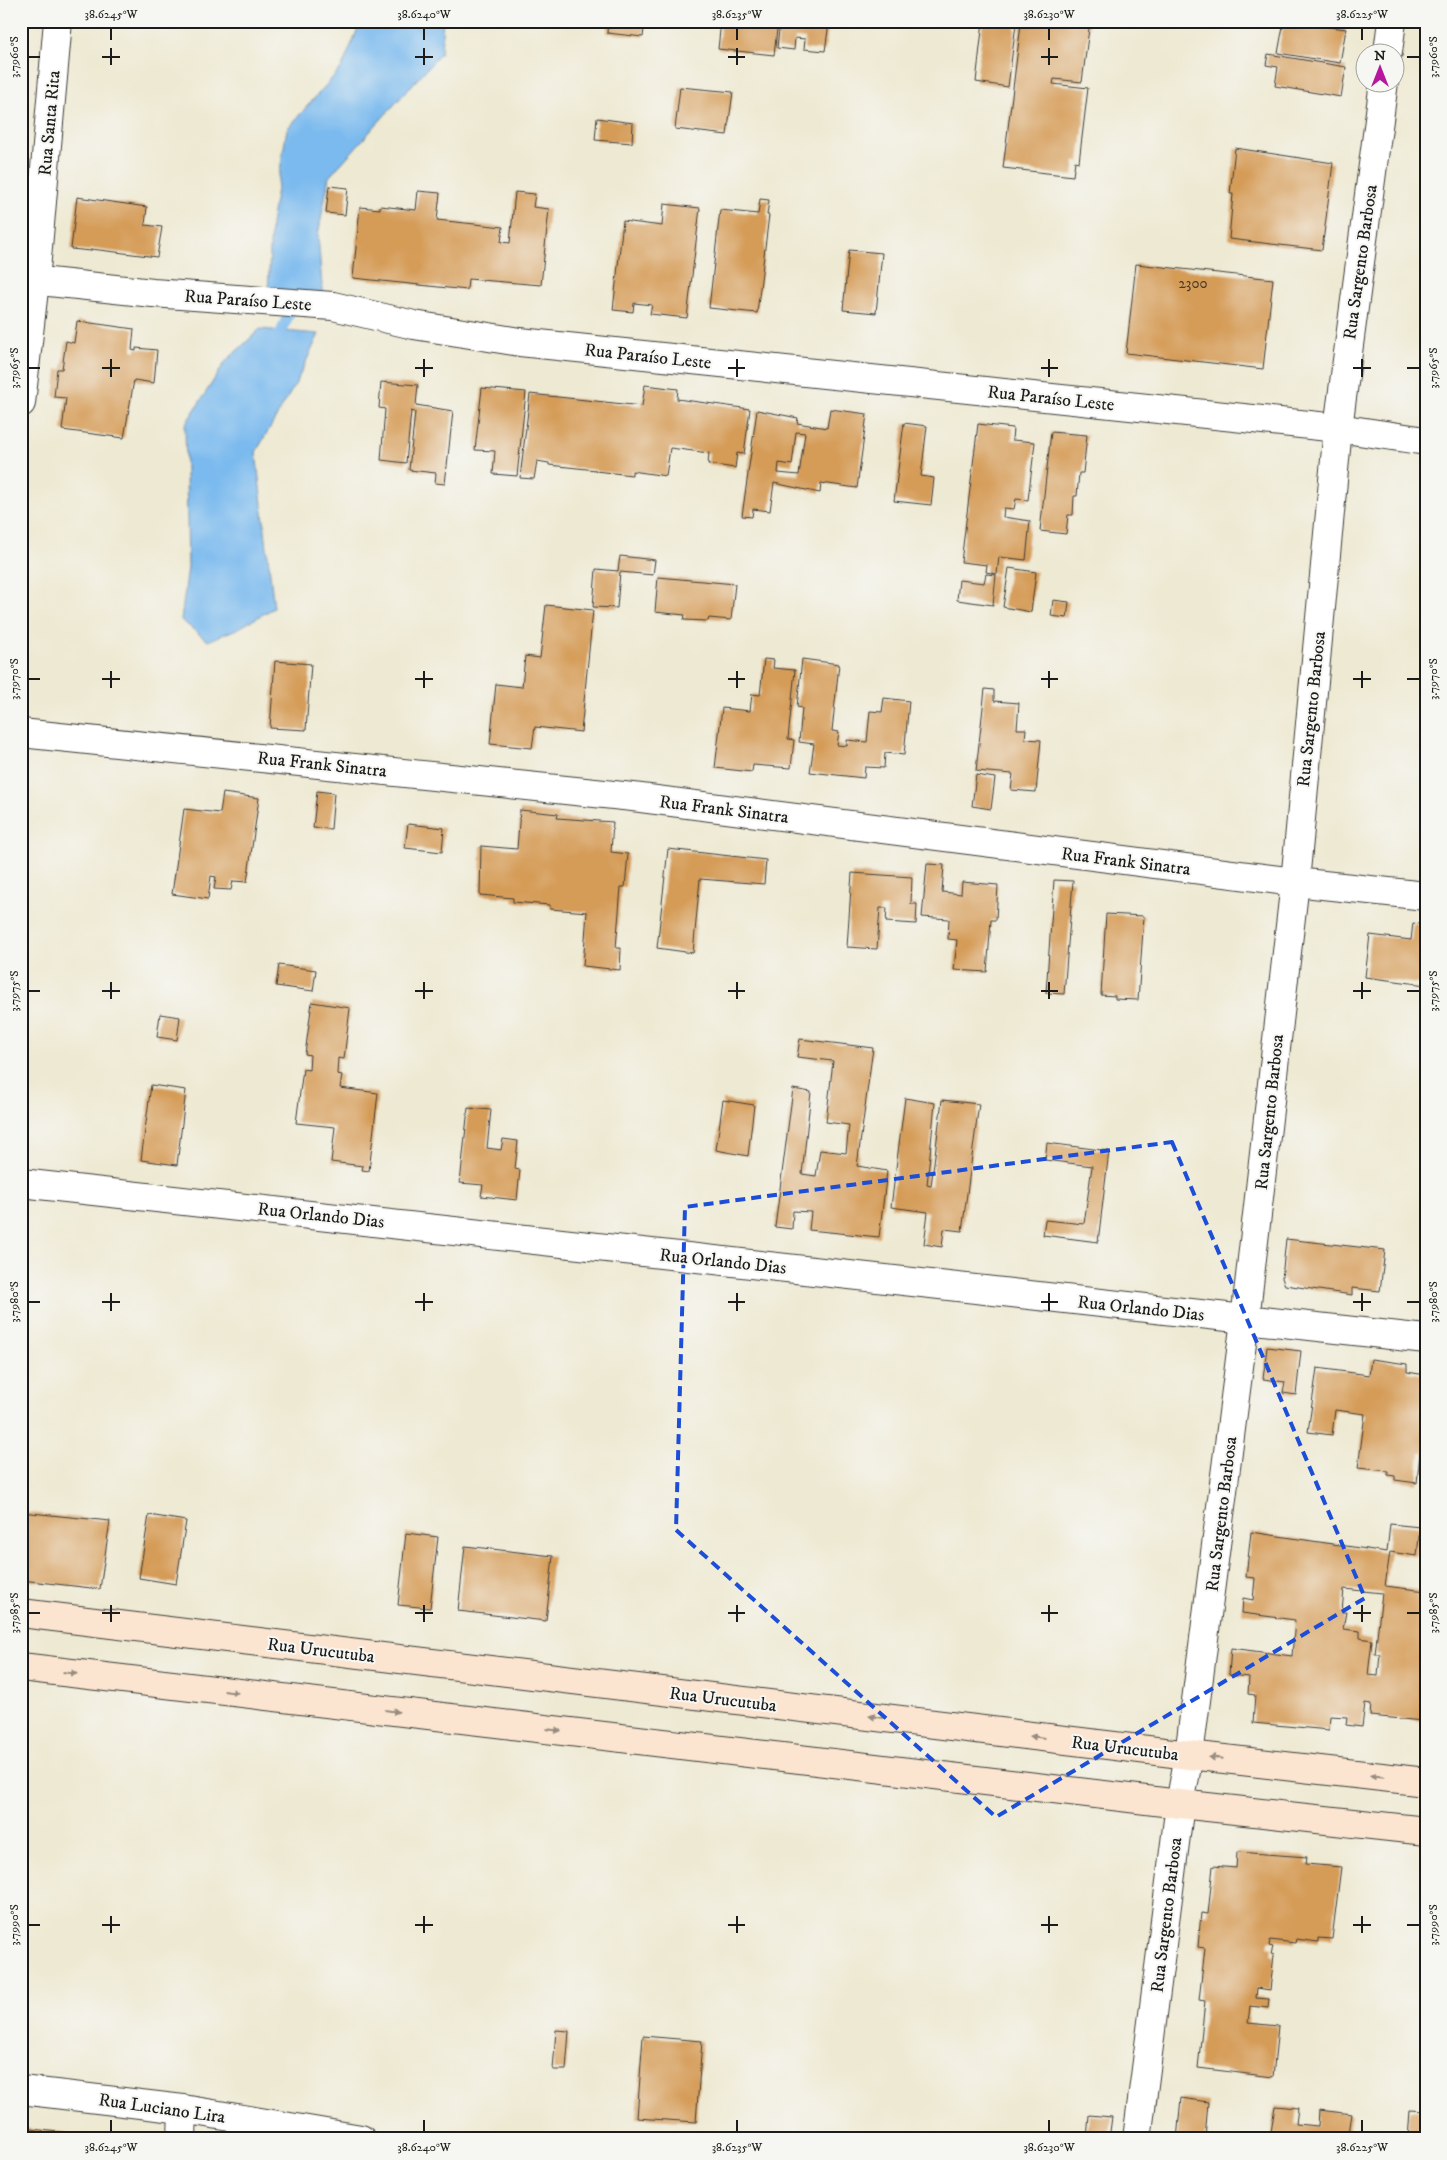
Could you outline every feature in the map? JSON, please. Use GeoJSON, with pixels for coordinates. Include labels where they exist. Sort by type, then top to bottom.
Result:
{"type":"FeatureCollection","features":[{"type":"Feature","properties":{"kind":"street","name":"Rua Santa Rita"},"geometry":{"type":"LineString","coordinates":[[21,403],[28,280],[58,21]]}},
{"type":"Feature","properties":{"kind":"street"},"geometry":{"type":"LineString","coordinates":[[1389,42],[1392,21]]}},
{"type":"Feature","properties":{"kind":"street","name":"Rua Sargento Barbosa"},"geometry":{"type":"LineString","coordinates":[[1137,2139],[1245,1320],[1295,882],[1338,428],[1383,92]]}},
{"type":"Feature","properties":{"kind":"street","name":"Rua Paraíso Leste"},"geometry":{"type":"LineString","coordinates":[[28,280],[153,293],[333,306],[414,325],[520,342],[1338,428],[1426,441]]}},
{"type":"Feature","properties":{"kind":"street","name":"Rua Frank Sinatra"},"geometry":{"type":"LineString","coordinates":[[21,733],[634,797],[1295,882],[1426,896]]}},
{"type":"Feature","properties":{"kind":"street","name":"Rua Orlando Dias"},"geometry":{"type":"LineString","coordinates":[[21,1183],[1426,1339]]}},
{"type":"Feature","properties":{"kind":"street","name":"Rua Urucutuba"},"geometry":{"type":"LineString","coordinates":[[21,1613],[1426,1782]]}},
{"type":"Feature","properties":{"kind":"street"},"geometry":{"type":"LineString","coordinates":[[21,1667],[1180,1804],[1426,1831]]}},
{"type":"Feature","properties":{"kind":"street","name":"Rua Luciano Lira"},"geometry":{"type":"LineString","coordinates":[[21,2090],[183,2109],[362,2139]]}},
{"type":"Feature","properties":{"kind":"street"},"geometry":{"type":"LineString","coordinates":[[182,2139],[183,2109]]}},
{"type":"Feature","properties":{"kind":"highlighted area"},"geometry":{"type":"Polygon","coordinates":[[[1172,1142],[1365,1598],[996,1817],[676,1530],[685,1207],[1172,1142]]]}},
{"type":"Feature","properties":{"kind":"water"},"geometry":{"type":"Polygon","coordinates":[[[361,21],[443,21],[441,53],[329,177],[318,235],[323,299],[268,294],[271,224],[287,129],[342,67],[361,21]]]}},
{"type":"Feature","properties":{"kind":"water"},"geometry":{"type":"Polygon","coordinates":[[[260,329],[319,334],[296,383],[256,452],[274,608],[239,628],[208,641],[181,620],[188,567],[185,425],[226,361],[260,329]]]}},
{"type":"Feature","properties":{"kind":"building"},"geometry":{"type":"Polygon","coordinates":[[[608,21],[645,21],[643,37],[607,33],[608,21]]]}},
{"type":"Feature","properties":{"kind":"building"},"geometry":{"type":"Polygon","coordinates":[[[650,21],[685,21],[684,26],[650,21]]]}},
{"type":"Feature","properties":{"kind":"building"},"geometry":{"type":"Polygon","coordinates":[[[721,21],[778,21],[774,55],[718,49],[721,21]]]}},
{"type":"Feature","properties":{"kind":"building"},"geometry":{"type":"Polygon","coordinates":[[[780,21],[829,23],[825,51],[804,49],[805,39],[795,38],[794,50],[777,48],[780,21]]]}},
{"type":"Feature","properties":{"kind":"building"},"geometry":{"type":"Polygon","coordinates":[[[983,21],[1090,21],[1082,82],[1054,79],[1053,84],[1088,88],[1079,162],[1075,161],[1073,176],[1003,168],[1021,24],[1016,24],[1008,87],[976,82],[983,21]]]}},
{"type":"Feature","properties":{"kind":"building"},"geometry":{"type":"Polygon","coordinates":[[[1284,21],[1346,29],[1340,63],[1278,53],[1284,21]]]}},
{"type":"Feature","properties":{"kind":"building"},"geometry":{"type":"Polygon","coordinates":[[[1268,54],[1346,67],[1341,97],[1275,86],[1278,67],[1266,65],[1268,54]]]}},
{"type":"Feature","properties":{"kind":"building"},"geometry":{"type":"Polygon","coordinates":[[[680,87],[733,92],[727,135],[675,129],[680,87]]]}},
{"type":"Feature","properties":{"kind":"building"},"geometry":{"type":"Polygon","coordinates":[[[597,118],[633,123],[632,143],[595,140],[597,118]]]}},
{"type":"Feature","properties":{"kind":"building"},"geometry":{"type":"Polygon","coordinates":[[[1235,148],[1333,163],[1322,250],[1229,239],[1233,194],[1230,194],[1235,148]]]}},
{"type":"Feature","properties":{"kind":"building"},"geometry":{"type":"Polygon","coordinates":[[[329,186],[348,188],[345,215],[326,213],[329,186]]]}},
{"type":"Feature","properties":{"kind":"building"},"geometry":{"type":"Polygon","coordinates":[[[418,191],[440,193],[437,220],[503,227],[501,242],[510,243],[515,192],[535,194],[533,207],[549,209],[541,285],[468,279],[467,290],[353,278],[360,207],[380,209],[380,206],[416,210],[418,191]]]}},
{"type":"Feature","properties":{"kind":"building"},"geometry":{"type":"Polygon","coordinates":[[[77,197],[147,207],[145,225],[162,227],[157,257],[91,249],[91,251],[71,249],[77,197]]]}},
{"type":"Feature","properties":{"kind":"building"},"geometry":{"type":"Polygon","coordinates":[[[760,199],[769,200],[767,215],[769,215],[757,313],[709,308],[720,210],[758,214],[760,199]]]}},
{"type":"Feature","properties":{"kind":"building"},"geometry":{"type":"Polygon","coordinates":[[[664,204],[700,208],[687,318],[650,314],[652,305],[634,303],[633,312],[613,310],[623,221],[662,226],[664,204]]]}},
{"type":"Feature","properties":{"kind":"building"},"geometry":{"type":"Polygon","coordinates":[[[849,250],[882,253],[876,313],[843,310],[849,250]]]}},
{"type":"Feature","properties":{"kind":"building"},"geometry":{"type":"Polygon","coordinates":[[[1136,264],[1273,279],[1263,369],[1126,353],[1136,264]]]}},
{"type":"Feature","properties":{"kind":"building"},"geometry":{"type":"Polygon","coordinates":[[[77,321],[134,329],[132,350],[136,351],[136,348],[157,350],[154,383],[134,380],[124,438],[62,430],[66,398],[54,397],[57,369],[62,369],[66,341],[74,343],[77,321]]]}},
{"type":"Feature","properties":{"kind":"building"},"geometry":{"type":"Polygon","coordinates":[[[381,382],[418,385],[416,405],[453,411],[445,484],[435,483],[436,473],[409,470],[415,412],[411,411],[406,463],[381,460],[385,409],[379,408],[381,382]]]}},
{"type":"Feature","properties":{"kind":"building"},"geometry":{"type":"Polygon","coordinates":[[[645,385],[678,389],[677,399],[750,409],[744,454],[737,453],[735,468],[708,464],[709,453],[670,448],[666,476],[632,471],[632,475],[595,471],[549,465],[549,463],[537,461],[534,479],[520,478],[530,394],[642,406],[645,385]]]}},
{"type":"Feature","properties":{"kind":"building"},"geometry":{"type":"Polygon","coordinates":[[[482,388],[526,392],[517,476],[493,474],[495,451],[475,450],[482,388]]]}},
{"type":"Feature","properties":{"kind":"building"},"geometry":{"type":"Polygon","coordinates":[[[830,409],[867,414],[857,488],[821,483],[820,493],[774,483],[770,511],[753,509],[752,517],[742,516],[757,410],[798,418],[797,423],[827,428],[830,409]],[[796,432],[792,465],[779,463],[778,473],[799,475],[805,433],[796,432]]]}},
{"type":"Feature","properties":{"kind":"building"},"geometry":{"type":"Polygon","coordinates":[[[904,423],[927,426],[921,476],[934,478],[931,505],[894,501],[904,423]]]}},
{"type":"Feature","properties":{"kind":"building"},"geometry":{"type":"Polygon","coordinates":[[[978,424],[1013,428],[1012,440],[1035,442],[1028,500],[1016,499],[1014,509],[1004,508],[1003,517],[1030,521],[1026,560],[999,557],[997,574],[986,572],[987,565],[961,562],[978,424]]]}},
{"type":"Feature","properties":{"kind":"building"},"geometry":{"type":"Polygon","coordinates":[[[1051,432],[1087,435],[1083,473],[1079,473],[1077,496],[1074,496],[1073,515],[1068,515],[1066,534],[1040,531],[1051,432]]]}},
{"type":"Feature","properties":{"kind":"building"},"geometry":{"type":"Polygon","coordinates":[[[620,556],[655,560],[653,575],[620,572],[617,608],[593,607],[596,569],[618,571],[620,556]]]}},
{"type":"Feature","properties":{"kind":"building"},"geometry":{"type":"Polygon","coordinates":[[[1009,568],[1036,572],[1031,612],[1003,607],[1009,568]]]}},
{"type":"Feature","properties":{"kind":"building"},"geometry":{"type":"Polygon","coordinates":[[[986,574],[996,575],[993,605],[957,600],[959,580],[984,583],[986,574]]]}},
{"type":"Feature","properties":{"kind":"building"},"geometry":{"type":"Polygon","coordinates":[[[658,577],[735,584],[731,620],[709,618],[708,621],[684,620],[685,615],[655,612],[658,577]]]}},
{"type":"Feature","properties":{"kind":"building"},"geometry":{"type":"Polygon","coordinates":[[[1053,600],[1069,602],[1067,618],[1051,616],[1053,600]]]}},
{"type":"Feature","properties":{"kind":"building"},"geometry":{"type":"Polygon","coordinates":[[[546,605],[593,610],[581,732],[535,727],[532,748],[490,744],[496,684],[522,687],[525,656],[540,658],[546,605]]]}},
{"type":"Feature","properties":{"kind":"building"},"geometry":{"type":"Polygon","coordinates":[[[764,659],[774,660],[773,668],[795,670],[788,739],[794,740],[791,768],[753,765],[752,772],[715,768],[722,708],[750,711],[752,694],[760,695],[764,659]]]}},
{"type":"Feature","properties":{"kind":"building"},"geometry":{"type":"Polygon","coordinates":[[[802,659],[839,664],[832,731],[839,732],[837,745],[847,746],[847,740],[867,742],[870,711],[882,712],[884,698],[909,701],[904,755],[885,753],[884,768],[865,767],[864,778],[810,772],[814,744],[799,742],[802,708],[797,707],[802,659]]]}},
{"type":"Feature","properties":{"kind":"building"},"geometry":{"type":"Polygon","coordinates":[[[275,661],[311,664],[306,730],[270,728],[275,661]]]}},
{"type":"Feature","properties":{"kind":"building"},"geometry":{"type":"Polygon","coordinates":[[[985,689],[994,690],[994,701],[1019,703],[1017,729],[1026,729],[1025,739],[1041,740],[1036,792],[1011,790],[1013,774],[976,771],[985,689]]]}},
{"type":"Feature","properties":{"kind":"building"},"geometry":{"type":"Polygon","coordinates":[[[976,775],[995,778],[991,809],[972,806],[976,775]]]}},
{"type":"Feature","properties":{"kind":"building"},"geometry":{"type":"Polygon","coordinates":[[[317,791],[334,793],[331,829],[313,828],[317,791]]]}},
{"type":"Feature","properties":{"kind":"building"},"geometry":{"type":"Polygon","coordinates":[[[223,793],[259,798],[247,882],[233,881],[231,890],[214,889],[216,877],[211,876],[208,899],[172,894],[184,809],[220,813],[223,793]]]}},
{"type":"Feature","properties":{"kind":"building"},"geometry":{"type":"Polygon","coordinates":[[[520,810],[558,814],[557,818],[613,822],[611,852],[628,854],[625,887],[621,887],[616,948],[621,948],[620,970],[583,966],[587,912],[550,909],[550,905],[513,902],[513,898],[480,895],[481,846],[517,849],[520,810]]]}},
{"type":"Feature","properties":{"kind":"building"},"geometry":{"type":"Polygon","coordinates":[[[408,824],[444,828],[442,852],[405,848],[408,824]]]}},
{"type":"Feature","properties":{"kind":"building"},"geometry":{"type":"Polygon","coordinates":[[[668,849],[766,860],[764,884],[700,879],[693,953],[657,948],[668,849]]]}},
{"type":"Feature","properties":{"kind":"building"},"geometry":{"type":"Polygon","coordinates":[[[927,864],[944,865],[942,892],[961,894],[962,882],[998,885],[996,920],[991,920],[987,972],[954,970],[957,940],[948,939],[949,919],[922,917],[927,864]]]}},
{"type":"Feature","properties":{"kind":"building"},"geometry":{"type":"Polygon","coordinates":[[[852,873],[912,877],[911,904],[917,904],[916,924],[886,922],[887,908],[880,908],[877,949],[847,947],[852,873]]]}},
{"type":"Feature","properties":{"kind":"building"},"geometry":{"type":"Polygon","coordinates":[[[1054,880],[1073,881],[1064,994],[1046,993],[1054,880]]]}},
{"type":"Feature","properties":{"kind":"building"},"geometry":{"type":"Polygon","coordinates":[[[1106,914],[1144,916],[1138,1000],[1115,999],[1115,996],[1101,995],[1106,914]]]}},
{"type":"Feature","properties":{"kind":"building"},"geometry":{"type":"Polygon","coordinates":[[[1413,923],[1426,925],[1426,985],[1365,977],[1370,935],[1411,940],[1413,923]]]}},
{"type":"Feature","properties":{"kind":"building"},"geometry":{"type":"Polygon","coordinates":[[[279,965],[316,970],[313,991],[276,986],[279,965]]]}},
{"type":"Feature","properties":{"kind":"building"},"geometry":{"type":"Polygon","coordinates":[[[312,1002],[350,1008],[344,1059],[338,1058],[337,1074],[342,1075],[340,1088],[378,1093],[369,1171],[362,1170],[363,1166],[331,1162],[335,1127],[296,1123],[303,1069],[309,1070],[310,1055],[305,1054],[312,1002]]]}},
{"type":"Feature","properties":{"kind":"building"},"geometry":{"type":"Polygon","coordinates":[[[160,1014],[180,1017],[177,1040],[157,1037],[160,1014]]]}},
{"type":"Feature","properties":{"kind":"building"},"geometry":{"type":"Polygon","coordinates":[[[800,1039],[873,1048],[857,1166],[887,1171],[879,1237],[809,1230],[811,1212],[793,1211],[792,1229],[775,1227],[793,1089],[811,1092],[802,1174],[816,1176],[820,1150],[846,1153],[849,1125],[826,1122],[833,1061],[797,1057],[800,1039]]]}},
{"type":"Feature","properties":{"kind":"building"},"geometry":{"type":"Polygon","coordinates":[[[151,1085],[186,1090],[177,1165],[141,1160],[151,1085]]]}},
{"type":"Feature","properties":{"kind":"building"},"geometry":{"type":"Polygon","coordinates":[[[905,1098],[935,1103],[927,1185],[931,1186],[942,1100],[979,1104],[962,1231],[944,1229],[942,1247],[924,1244],[928,1212],[891,1207],[905,1098]]]}},
{"type":"Feature","properties":{"kind":"building"},"geometry":{"type":"Polygon","coordinates":[[[723,1100],[754,1105],[748,1156],[716,1150],[723,1100]]]}},
{"type":"Feature","properties":{"kind":"building"},"geometry":{"type":"Polygon","coordinates":[[[468,1108],[491,1110],[487,1148],[501,1150],[503,1139],[518,1141],[515,1169],[520,1170],[517,1200],[481,1196],[483,1185],[460,1183],[468,1108]]]}},
{"type":"Feature","properties":{"kind":"building"},"geometry":{"type":"Polygon","coordinates":[[[1047,1143],[1109,1151],[1098,1242],[1043,1235],[1045,1220],[1084,1224],[1092,1166],[1045,1160],[1047,1143]]]}},
{"type":"Feature","properties":{"kind":"building"},"geometry":{"type":"Polygon","coordinates":[[[1286,1239],[1385,1250],[1380,1291],[1352,1288],[1352,1295],[1285,1285],[1282,1278],[1286,1239]]]}},
{"type":"Feature","properties":{"kind":"building"},"geometry":{"type":"Polygon","coordinates":[[[1267,1347],[1301,1351],[1296,1395],[1283,1393],[1285,1382],[1263,1379],[1267,1347]]]}},
{"type":"Feature","properties":{"kind":"building"},"geometry":{"type":"Polygon","coordinates":[[[1371,1359],[1407,1364],[1407,1372],[1426,1375],[1426,1446],[1425,1453],[1420,1453],[1417,1483],[1395,1480],[1395,1476],[1388,1475],[1388,1471],[1358,1468],[1365,1414],[1335,1410],[1332,1435],[1308,1432],[1317,1368],[1369,1375],[1371,1359]]]}},
{"type":"Feature","properties":{"kind":"building"},"geometry":{"type":"Polygon","coordinates":[[[21,1512],[110,1521],[100,1589],[21,1580],[21,1512]]]}},
{"type":"Feature","properties":{"kind":"building"},"geometry":{"type":"Polygon","coordinates":[[[149,1515],[186,1521],[176,1584],[139,1578],[149,1515]]]}},
{"type":"Feature","properties":{"kind":"building"},"geometry":{"type":"Polygon","coordinates":[[[1390,1524],[1420,1527],[1417,1556],[1390,1552],[1385,1586],[1426,1591],[1426,1693],[1423,1721],[1370,1716],[1371,1704],[1365,1703],[1362,1727],[1346,1725],[1347,1717],[1330,1716],[1329,1730],[1253,1723],[1255,1695],[1248,1694],[1249,1677],[1229,1675],[1231,1648],[1292,1656],[1295,1620],[1242,1613],[1243,1598],[1253,1600],[1255,1578],[1246,1577],[1251,1532],[1387,1552],[1390,1524]],[[1344,1589],[1342,1612],[1346,1612],[1343,1629],[1360,1631],[1360,1638],[1372,1640],[1368,1675],[1378,1676],[1380,1654],[1375,1654],[1382,1593],[1344,1589]]]}},
{"type":"Feature","properties":{"kind":"building"},"geometry":{"type":"Polygon","coordinates":[[[406,1533],[438,1537],[430,1608],[398,1605],[406,1533]]]}},
{"type":"Feature","properties":{"kind":"building"},"geometry":{"type":"Polygon","coordinates":[[[465,1546],[553,1556],[546,1621],[458,1611],[465,1546]]]}},
{"type":"Feature","properties":{"kind":"building"},"geometry":{"type":"Polygon","coordinates":[[[1237,1852],[1307,1857],[1306,1864],[1341,1867],[1332,1939],[1318,1938],[1318,1942],[1296,1939],[1295,1943],[1270,1940],[1269,1946],[1273,1947],[1271,1954],[1274,1955],[1270,1990],[1257,1988],[1256,1998],[1269,1999],[1268,2008],[1250,2006],[1248,2023],[1278,2026],[1273,2077],[1198,2068],[1205,2001],[1199,2000],[1205,1948],[1198,1947],[1201,1913],[1208,1914],[1213,1866],[1236,1868],[1237,1852]]]}},
{"type":"Feature","properties":{"kind":"building"},"geometry":{"type":"Polygon","coordinates":[[[556,2030],[569,2031],[566,2070],[553,2070],[556,2030]]]}},
{"type":"Feature","properties":{"kind":"building"},"geometry":{"type":"Polygon","coordinates":[[[643,2036],[702,2041],[696,2122],[637,2118],[643,2036]]]}},
{"type":"Feature","properties":{"kind":"building"},"geometry":{"type":"Polygon","coordinates":[[[1181,2098],[1208,2102],[1205,2139],[1177,2139],[1181,2098]]]}},
{"type":"Feature","properties":{"kind":"building"},"geometry":{"type":"Polygon","coordinates":[[[1275,2106],[1298,2108],[1296,2124],[1318,2126],[1319,2110],[1352,2114],[1348,2139],[1270,2139],[1275,2106]]]}},
{"type":"Feature","properties":{"kind":"building"},"geometry":{"type":"Polygon","coordinates":[[[1410,2110],[1426,2111],[1426,2139],[1408,2139],[1410,2110]]]}},
{"type":"Feature","properties":{"kind":"building"},"geometry":{"type":"Polygon","coordinates":[[[1089,2115],[1112,2117],[1109,2139],[1087,2139],[1089,2115]]]}},
{"type":"Feature","properties":{"kind":"building"},"geometry":{"type":"Polygon","coordinates":[[[21,2128],[106,2137],[106,2139],[21,2139],[21,2128]]]}},
{"type":"Feature","properties":{"kind":"waterway"},"geometry":{"type":"LineString","coordinates":[[273,342],[280,335],[293,304]]}}]}
